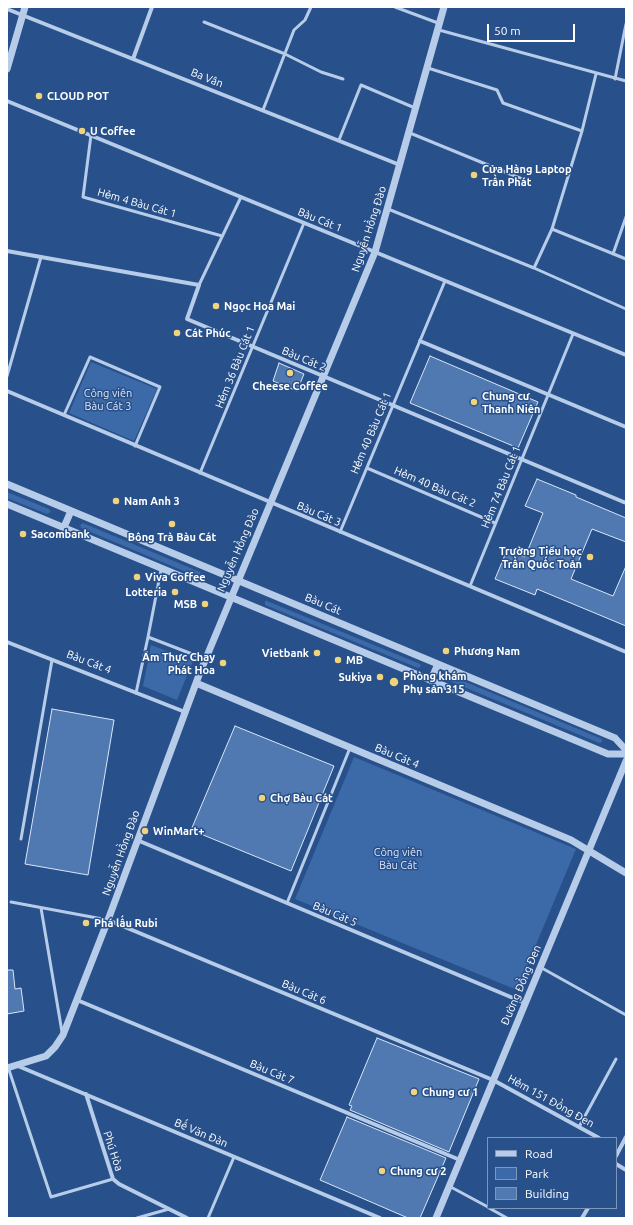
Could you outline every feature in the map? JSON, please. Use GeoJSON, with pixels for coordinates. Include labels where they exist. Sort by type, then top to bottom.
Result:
{"type":"FeatureCollection","features":[{"type":"Feature","properties":{"kind":"street"},"geometry":{"type":"LineString","coordinates":[[7,69],[25,7]]}},
{"type":"Feature","properties":{"kind":"street"},"geometry":{"type":"LineString","coordinates":[[133,59],[152,7]]}},
{"type":"Feature","properties":{"kind":"street","name":"Nguyễn Hồng Đào"},"geometry":{"type":"LineString","coordinates":[[7,1067],[46,1056],[55,1047],[63,1035],[230,596],[375,252],[410,133],[444,7]]}},
{"type":"Feature","properties":{"kind":"street","name":"Ba Vân"},"geometry":{"type":"LineString","coordinates":[[7,9],[400,165]]}},
{"type":"Feature","properties":{"kind":"street","name":"Bàu Cát 1"},"geometry":{"type":"LineString","coordinates":[[7,101],[626,355]]}},
{"type":"Feature","properties":{"kind":"street"},"geometry":{"type":"LineString","coordinates":[[7,251],[199,285]]}},
{"type":"Feature","properties":{"kind":"street","name":"Bàu Cát 2"},"geometry":{"type":"LineString","coordinates":[[199,285],[187,319],[626,503]]}},
{"type":"Feature","properties":{"kind":"street"},"geometry":{"type":"LineString","coordinates":[[420,341],[626,427]]}},
{"type":"Feature","properties":{"kind":"street","name":"Bàu Cát 3"},"geometry":{"type":"LineString","coordinates":[[7,391],[626,652]]}},
{"type":"Feature","properties":{"kind":"street","name":"Bàu Cát"},"geometry":{"type":"LineString","coordinates":[[7,484],[615,738],[626,750]]}},
{"type":"Feature","properties":{"kind":"street"},"geometry":{"type":"LineString","coordinates":[[7,504],[608,754],[626,754]]}},
{"type":"Feature","properties":{"kind":"street"},"geometry":{"type":"LineString","coordinates":[[64,527],[71,511]]}},
{"type":"Feature","properties":{"kind":"street","name":"Bàu Cát 4"},"geometry":{"type":"LineString","coordinates":[[7,642],[185,712]]}},
{"type":"Feature","properties":{"kind":"street"},"geometry":{"type":"LineString","coordinates":[[431,680],[438,664]]}},
{"type":"Feature","properties":{"kind":"street","name":"Bàu Cát 4"},"geometry":{"type":"LineString","coordinates":[[196,683],[570,840],[626,873]]}},
{"type":"Feature","properties":{"kind":"street","name":"Đường Đồng Đen"},"geometry":{"type":"LineString","coordinates":[[436,1218],[626,761]]}},
{"type":"Feature","properties":{"kind":"street","name":"Bàu Cát 5"},"geometry":{"type":"LineString","coordinates":[[137,840],[525,1003]]}},
{"type":"Feature","properties":{"kind":"street","name":"Bàu Cát 6"},"geometry":{"type":"LineString","coordinates":[[108,920],[493,1080]]}},
{"type":"Feature","properties":{"kind":"street","name":"Bàu Cát 7"},"geometry":{"type":"LineString","coordinates":[[77,1000],[460,1160]]}},
{"type":"Feature","properties":{"kind":"street","name":"Bế Văn Đàn"},"geometry":{"type":"LineString","coordinates":[[16,1065],[380,1218]]}},
{"type":"Feature","properties":{"kind":"street","name":"Hẻm 151 Đồng Đen"},"geometry":{"type":"LineString","coordinates":[[493,1080],[597,1137]]}},
{"type":"Feature","properties":{"kind":"street","name":"Phú Hòa"},"geometry":{"type":"LineString","coordinates":[[86,1094],[113,1179],[119,1184],[187,1218]]}},
{"type":"Feature","properties":{"kind":"street"},"geometry":{"type":"LineString","coordinates":[[618,1148],[626,1137]]}},
{"type":"Feature","properties":{"kind":"street"},"geometry":{"type":"LineString","coordinates":[[617,1165],[626,1170]]}},
{"type":"Feature","properties":{"kind":"street"},"geometry":{"type":"LineString","coordinates":[[582,1218],[587,1209]]}},
{"type":"Feature","properties":{"kind":"lane"},"geometry":{"type":"LineString","coordinates":[[263,110],[294,30],[305,20],[311,7]]}},
{"type":"Feature","properties":{"kind":"lane"},"geometry":{"type":"LineString","coordinates":[[395,7],[439,26],[596,74],[626,81]]}},
{"type":"Feature","properties":{"kind":"lane"},"geometry":{"type":"LineString","coordinates":[[204,22],[285,54],[320,72],[343,79]]}},
{"type":"Feature","properties":{"kind":"lane"},"geometry":{"type":"LineString","coordinates":[[615,78],[626,24]]}},
{"type":"Feature","properties":{"kind":"lane"},"geometry":{"type":"LineString","coordinates":[[428,68],[497,90],[503,103],[582,131]]}},
{"type":"Feature","properties":{"kind":"lane"},"geometry":{"type":"LineString","coordinates":[[534,268],[552,229],[582,131],[596,74]]}},
{"type":"Feature","properties":{"kind":"lane"},"geometry":{"type":"LineString","coordinates":[[339,140],[361,85],[417,108]]}},
{"type":"Feature","properties":{"kind":"lane"},"geometry":{"type":"LineString","coordinates":[[410,133],[527,181]]}},
{"type":"Feature","properties":{"kind":"lane","name":"Hẻm 4 Bàu Cát 1"},"geometry":{"type":"LineString","coordinates":[[91,135],[83,197],[222,236]]}},
{"type":"Feature","properties":{"kind":"lane"},"geometry":{"type":"LineString","coordinates":[[199,285],[241,197]]}},
{"type":"Feature","properties":{"kind":"lane"},"geometry":{"type":"LineString","coordinates":[[388,208],[534,268],[626,309]]}},
{"type":"Feature","properties":{"kind":"lane"},"geometry":{"type":"LineString","coordinates":[[613,254],[626,217]]}},
{"type":"Feature","properties":{"kind":"lane","name":"Hẻm 36 Bàu Cát 1"},"geometry":{"type":"LineString","coordinates":[[200,473],[304,223]]}},
{"type":"Feature","properties":{"kind":"lane"},"geometry":{"type":"LineString","coordinates":[[552,229],[626,259]]}},
{"type":"Feature","properties":{"kind":"lane"},"geometry":{"type":"LineString","coordinates":[[7,376],[41,257]]}},
{"type":"Feature","properties":{"kind":"lane","name":"Hẻm 40 Bàu Cát 1"},"geometry":{"type":"LineString","coordinates":[[340,532],[445,281]]}},
{"type":"Feature","properties":{"kind":"lane","name":"Hẻm 74 Bàu Cát 1"},"geometry":{"type":"LineString","coordinates":[[470,586],[573,334]]}},
{"type":"Feature","properties":{"kind":"lane"},"geometry":{"type":"LineString","coordinates":[[64,415],[90,357],[160,387],[135,446]]}},
{"type":"Feature","properties":{"kind":"lane","name":"Hẻm 40 Bàu Cát 2"},"geometry":{"type":"LineString","coordinates":[[367,468],[496,523]]}},
{"type":"Feature","properties":{"kind":"lane"},"geometry":{"type":"LineString","coordinates":[[136,693],[162,568]]}},
{"type":"Feature","properties":{"kind":"lane"},"geometry":{"type":"LineString","coordinates":[[148,637],[205,659]]}},
{"type":"Feature","properties":{"kind":"lane"},"geometry":{"type":"LineString","coordinates":[[21,839],[52,660]]}},
{"type":"Feature","properties":{"kind":"lane"},"geometry":{"type":"LineString","coordinates":[[287,903],[350,748]]}},
{"type":"Feature","properties":{"kind":"lane"},"geometry":{"type":"LineString","coordinates":[[11,902],[108,920]]}},
{"type":"Feature","properties":{"kind":"lane"},"geometry":{"type":"LineString","coordinates":[[41,908],[63,1035]]}},
{"type":"Feature","properties":{"kind":"lane"},"geometry":{"type":"LineString","coordinates":[[540,967],[626,1015]]}},
{"type":"Feature","properties":{"kind":"lane"},"geometry":{"type":"LineString","coordinates":[[579,1126],[616,1060]]}},
{"type":"Feature","properties":{"kind":"lane"},"geometry":{"type":"LineString","coordinates":[[7,1067],[51,1197],[113,1179]]}},
{"type":"Feature","properties":{"kind":"lane"},"geometry":{"type":"LineString","coordinates":[[208,1218],[234,1157]]}},
{"type":"Feature","properties":{"kind":"lane"},"geometry":{"type":"LineString","coordinates":[[449,1186],[487,1207]]}},
{"type":"Feature","properties":{"kind":"lane"},"geometry":{"type":"LineString","coordinates":[[137,1218],[169,1209]]}},
{"type":"Feature","properties":{"kind":"lane"},"geometry":{"type":"LineString","coordinates":[[490,1209],[507,1218]]}},
{"type":"Feature","properties":{"kind":"green space","name":"Công viên Bàu Cát 3"},"geometry":{"type":"Polygon","coordinates":[[[91,362],[157,389],[134,441],[69,413],[91,362]]]}},
{"type":"Feature","properties":{"kind":"green space"},"geometry":{"type":"Polygon","coordinates":[[[7,492],[49,509],[51,512],[47,514],[7,498],[7,492]]]}},
{"type":"Feature","properties":{"kind":"green space"},"geometry":{"type":"Polygon","coordinates":[[[83,523],[200,572],[202,576],[198,577],[81,528],[80,525],[83,523]]]}},
{"type":"Feature","properties":{"kind":"green space"},"geometry":{"type":"Polygon","coordinates":[[[265,601],[420,664],[421,666],[418,668],[265,605],[265,601]]]}},
{"type":"Feature","properties":{"kind":"green space"},"geometry":{"type":"Polygon","coordinates":[[[151,645],[193,661],[177,700],[143,686],[151,645]]]}},
{"type":"Feature","properties":{"kind":"green space"},"geometry":{"type":"Polygon","coordinates":[[[449,675],[602,739],[602,742],[599,743],[447,680],[447,676],[449,675]]]}},
{"type":"Feature","properties":{"kind":"green space","name":"Công viên Bàu Cát"},"geometry":{"type":"Polygon","coordinates":[[[354,757],[576,849],[517,990],[295,899],[354,757]]]}},
{"type":"Feature","properties":{"kind":"building","name":"Chung cư Thanh Niên"},"geometry":{"type":"Polygon","coordinates":[[[430,356],[538,402],[518,448],[410,403],[430,356]]]}},
{"type":"Feature","properties":{"kind":"building"},"geometry":{"type":"Polygon","coordinates":[[[279,363],[304,374],[297,391],[273,381],[279,363]]]}},
{"type":"Feature","properties":{"kind":"building"},"geometry":{"type":"Polygon","coordinates":[[[537,479],[626,518],[626,542],[592,529],[571,579],[613,596],[626,566],[626,626],[537,589],[535,595],[495,579],[507,550],[525,557],[543,513],[525,506],[537,479]]]}},
{"type":"Feature","properties":{"kind":"building"},"geometry":{"type":"Polygon","coordinates":[[[52,709],[114,720],[88,875],[25,864],[52,709]]]}},
{"type":"Feature","properties":{"kind":"building","name":"Chợ Bàu Cát"},"geometry":{"type":"Polygon","coordinates":[[[235,726],[334,766],[291,871],[191,830],[235,726]]]}},
{"type":"Feature","properties":{"kind":"building"},"geometry":{"type":"Polygon","coordinates":[[[7,970],[13,970],[15,989],[21,988],[24,1011],[7,1014],[7,970]]]}},
{"type":"Feature","properties":{"kind":"building","name":"Chung cư 1"},"geometry":{"type":"Polygon","coordinates":[[[377,1038],[479,1079],[449,1152],[350,1110],[352,1106],[349,1105],[377,1038]]]}},
{"type":"Feature","properties":{"kind":"building","name":"Chung cư 2"},"geometry":{"type":"Polygon","coordinates":[[[347,1117],[446,1158],[420,1218],[408,1218],[320,1180],[347,1117]]]}},
{"type":"Feature","properties":{"kind":"place","name":"CLOUD POT"},"geometry":{"type":"Point","coordinates":[39,96]}},
{"type":"Feature","properties":{"kind":"place","name":"U Coffee"},"geometry":{"type":"Point","coordinates":[82,131]}},
{"type":"Feature","properties":{"kind":"place","name":"Cửa Hàng Laptop Trần Phát"},"geometry":{"type":"Point","coordinates":[474,175]}},
{"type":"Feature","properties":{"kind":"place","name":"Ngọc Hoa Mai"},"geometry":{"type":"Point","coordinates":[216,306]}},
{"type":"Feature","properties":{"kind":"place","name":"Cát Phúc"},"geometry":{"type":"Point","coordinates":[177,333]}},
{"type":"Feature","properties":{"kind":"place","name":"Cheese Coffee"},"geometry":{"type":"Point","coordinates":[290,373]}},
{"type":"Feature","properties":{"kind":"place","name":"Chung cư Thanh Niên"},"geometry":{"type":"Point","coordinates":[474,402]}},
{"type":"Feature","properties":{"kind":"place","name":"Nam Anh 3"},"geometry":{"type":"Point","coordinates":[116,501]}},
{"type":"Feature","properties":{"kind":"place","name":"Bông Trà Bàu Cát"},"geometry":{"type":"Point","coordinates":[172,524]}},
{"type":"Feature","properties":{"kind":"place","name":"Sacombank"},"geometry":{"type":"Point","coordinates":[23,534]}},
{"type":"Feature","properties":{"kind":"place","name":"Trường Tiểu học Trần Quốc Toản"},"geometry":{"type":"Point","coordinates":[590,557]}},
{"type":"Feature","properties":{"kind":"place","name":"Viva Coffee"},"geometry":{"type":"Point","coordinates":[137,577]}},
{"type":"Feature","properties":{"kind":"place","name":"Lotteria"},"geometry":{"type":"Point","coordinates":[175,592]}},
{"type":"Feature","properties":{"kind":"place","name":"MSB"},"geometry":{"type":"Point","coordinates":[205,604]}},
{"type":"Feature","properties":{"kind":"place","name":"Phương Nam"},"geometry":{"type":"Point","coordinates":[446,651]}},
{"type":"Feature","properties":{"kind":"place","name":"Vietbank"},"geometry":{"type":"Point","coordinates":[317,653]}},
{"type":"Feature","properties":{"kind":"place","name":"MB"},"geometry":{"type":"Point","coordinates":[338,660]}},
{"type":"Feature","properties":{"kind":"place","name":"Ẩm Thực Chay Phát Hoa"},"geometry":{"type":"Point","coordinates":[223,663]}},
{"type":"Feature","properties":{"kind":"place","name":"Sukiya"},"geometry":{"type":"Point","coordinates":[380,677]}},
{"type":"Feature","properties":{"kind":"place","name":"Phòng khám Phụ sản 315"},"geometry":{"type":"Point","coordinates":[394,682]}},
{"type":"Feature","properties":{"kind":"place","name":"Chợ Bàu Cát"},"geometry":{"type":"Point","coordinates":[262,798]}},
{"type":"Feature","properties":{"kind":"place","name":"WinMart+"},"geometry":{"type":"Point","coordinates":[145,831]}},
{"type":"Feature","properties":{"kind":"place","name":"Phá lấu Rubi"},"geometry":{"type":"Point","coordinates":[86,923]}},
{"type":"Feature","properties":{"kind":"place","name":"Chung cư 1"},"geometry":{"type":"Point","coordinates":[414,1092]}},
{"type":"Feature","properties":{"kind":"place","name":"Chung cư 2"},"geometry":{"type":"Point","coordinates":[382,1171]}}]}
